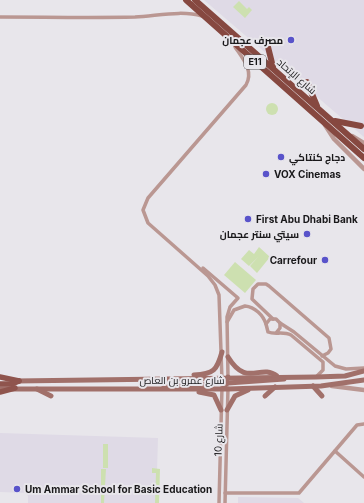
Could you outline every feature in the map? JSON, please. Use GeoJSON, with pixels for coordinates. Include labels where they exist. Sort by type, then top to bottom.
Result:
{"type":"FeatureCollection","features":[{"type":"Feature","properties":{"kind":"highway","name":"شارع الإتحاد"},"geometry":{"type":"LineString","coordinates":[[186,0],[207,17],[233,42],[364,158]]}},
{"type":"Feature","properties":{"kind":"highway","name":"شارع الإتحاد"},"geometry":{"type":"LineString","coordinates":[[197,1],[364,149]]}},
{"type":"Feature","properties":{"kind":"highway"},"geometry":{"type":"LineString","coordinates":[[268,47],[273,68]]}},
{"type":"Feature","properties":{"kind":"highway"},"geometry":{"type":"LineString","coordinates":[[307,82],[317,107]]}},
{"type":"Feature","properties":{"kind":"highway"},"geometry":{"type":"LineString","coordinates":[[333,121],[361,126]]}},
{"type":"Feature","properties":{"kind":"main road"},"geometry":{"type":"LineString","coordinates":[[178,379],[185,376],[212,372],[216,368],[222,352]]}},
{"type":"Feature","properties":{"kind":"main road"},"geometry":{"type":"LineString","coordinates":[[228,357],[236,369],[242,372],[271,373],[277,377]]}},
{"type":"Feature","properties":{"kind":"main road","name":"شارع عمرو بن العاص"},"geometry":{"type":"LineString","coordinates":[[15,388],[179,390],[277,377],[345,376],[364,370]]}},
{"type":"Feature","properties":{"kind":"main road"},"geometry":{"type":"LineString","coordinates":[[0,377],[19,381]]}},
{"type":"Feature","properties":{"kind":"main road"},"geometry":{"type":"LineString","coordinates":[[162,389],[169,386],[281,380],[286,377]]}},
{"type":"Feature","properties":{"kind":"main road","name":"شارع عمرو بن العاص"},"geometry":{"type":"LineString","coordinates":[[19,381],[178,379],[275,387],[328,386],[364,380]]}},
{"type":"Feature","properties":{"kind":"main road"},"geometry":{"type":"LineString","coordinates":[[0,383],[12,384],[19,381]]}},
{"type":"Feature","properties":{"kind":"main road"},"geometry":{"type":"LineString","coordinates":[[313,386],[322,396]]}},
{"type":"Feature","properties":{"kind":"main road"},"geometry":{"type":"LineString","coordinates":[[179,390],[184,392],[207,393],[214,395],[224,410],[238,393],[261,387]]}},
{"type":"Feature","properties":{"kind":"main road"},"geometry":{"type":"LineString","coordinates":[[265,396],[275,387]]}},
{"type":"Feature","properties":{"kind":"main road"},"geometry":{"type":"LineString","coordinates":[[0,390],[15,388]]}},
{"type":"Feature","properties":{"kind":"main road"},"geometry":{"type":"LineString","coordinates":[[35,388],[51,396]]}},
{"type":"Feature","properties":{"kind":"main road"},"geometry":{"type":"LineString","coordinates":[[106,395],[110,389]]}},
{"type":"Feature","properties":{"kind":"street"},"geometry":{"type":"LineString","coordinates":[[0,17],[137,17],[187,13],[207,17]]}},
{"type":"Feature","properties":{"kind":"street"},"geometry":{"type":"LineString","coordinates":[[225,383],[219,295],[212,280],[148,222],[143,210],[148,198],[246,85],[249,77],[248,68],[233,42]]}},
{"type":"Feature","properties":{"kind":"street","name":"شارع الإتحاد"},"geometry":{"type":"LineString","coordinates":[[324,123],[334,139],[364,169]]}},
{"type":"Feature","properties":{"kind":"street","name":"شارع الإتحاد"},"geometry":{"type":"LineString","coordinates":[[349,135],[364,143]]}},
{"type":"Feature","properties":{"kind":"street"},"geometry":{"type":"LineString","coordinates":[[198,267],[204,269],[238,298],[228,310],[228,357],[225,383]]}},
{"type":"Feature","properties":{"kind":"street"},"geometry":{"type":"LineString","coordinates":[[322,356],[328,353],[331,349],[328,338],[269,286],[266,284],[258,284],[253,289],[252,299],[273,319],[294,332],[322,356],[338,367],[364,370]]}},
{"type":"Feature","properties":{"kind":"street"},"geometry":{"type":"LineString","coordinates":[[227,323],[234,310],[245,306],[256,310],[264,318],[268,332],[285,332],[291,335],[321,361],[324,365],[323,370],[316,377]]}},
{"type":"Feature","properties":{"kind":"street"},"geometry":{"type":"LineString","coordinates":[[266,324],[268,320],[273,319]]}},
{"type":"Feature","properties":{"kind":"street"},"geometry":{"type":"LineString","coordinates":[[276,333],[280,328],[280,323]]}},
{"type":"Feature","properties":{"kind":"street","name":"شارع 10"},"geometry":{"type":"LineString","coordinates":[[219,503],[225,383]]}},
{"type":"Feature","properties":{"kind":"street"},"geometry":{"type":"LineString","coordinates":[[328,386],[364,390]]}},
{"type":"Feature","properties":{"kind":"street","name":"شارع 10"},"geometry":{"type":"LineString","coordinates":[[224,410],[225,503]]}},
{"type":"Feature","properties":{"kind":"street"},"geometry":{"type":"LineString","coordinates":[[225,493],[299,493],[357,425],[361,423],[364,424]]}},
{"type":"Feature","properties":{"kind":"street"},"geometry":{"type":"LineString","coordinates":[[335,452],[364,477]]}},
{"type":"Feature","properties":{"kind":"shaded area"},"geometry":{"type":"Polygon","coordinates":[[[204,0],[364,0],[364,137],[204,0]]]}},
{"type":"Feature","properties":{"kind":"shaded area"},"geometry":{"type":"Polygon","coordinates":[[[0,433],[158,438],[156,503],[28,503],[28,496],[26,493],[0,492],[0,433]]]}},
{"type":"Feature","properties":{"kind":"shaded area"},"geometry":{"type":"Polygon","coordinates":[[[238,497],[298,498],[304,503],[238,503],[238,497]]]}},
{"type":"Feature","properties":{"kind":"green space"},"geometry":{"type":"Polygon","coordinates":[[[239,1],[247,9],[249,7],[252,10],[245,18],[233,7],[239,1]]]}},
{"type":"Feature","properties":{"kind":"green space"},"geometry":{"type":"Polygon","coordinates":[[[270,103],[274,103],[278,109],[274,115],[270,115],[266,111],[266,107],[270,103]]]}},
{"type":"Feature","properties":{"kind":"green space"},"geometry":{"type":"Polygon","coordinates":[[[259,247],[270,257],[257,273],[250,266],[258,257],[249,266],[241,259],[249,250],[254,254],[259,247]]]}},
{"type":"Feature","properties":{"kind":"green space"},"geometry":{"type":"Polygon","coordinates":[[[235,262],[256,280],[245,293],[224,275],[235,262]]]}},
{"type":"Feature","properties":{"kind":"green space"},"geometry":{"type":"Polygon","coordinates":[[[103,444],[108,444],[108,468],[103,468],[103,444]]]}},
{"type":"Feature","properties":{"kind":"green space"},"geometry":{"type":"Polygon","coordinates":[[[152,468],[160,469],[159,503],[155,503],[156,473],[152,473],[152,468]]]}},
{"type":"Feature","properties":{"kind":"green space"},"geometry":{"type":"Polygon","coordinates":[[[101,469],[106,469],[104,503],[101,503],[101,469]]]}},
{"type":"Feature","properties":{"kind":"place","name":"مصرف عجمان"},"geometry":{"type":"Point","coordinates":[291,40]}},
{"type":"Feature","properties":{"kind":"place","name":"دجاج كنتاكي"},"geometry":{"type":"Point","coordinates":[281,157]}},
{"type":"Feature","properties":{"kind":"place","name":"VOX Cinemas"},"geometry":{"type":"Point","coordinates":[266,174]}},
{"type":"Feature","properties":{"kind":"place","name":"First Abu Dhabi Bank"},"geometry":{"type":"Point","coordinates":[248,219]}},
{"type":"Feature","properties":{"kind":"place","name":"سيتي سنتر عجمان"},"geometry":{"type":"Point","coordinates":[307,234]}},
{"type":"Feature","properties":{"kind":"place","name":"Carrefour"},"geometry":{"type":"Point","coordinates":[325,260]}},
{"type":"Feature","properties":{"kind":"place","name":"Um Ammar School for Basic Education"},"geometry":{"type":"Point","coordinates":[17,489]}}]}
